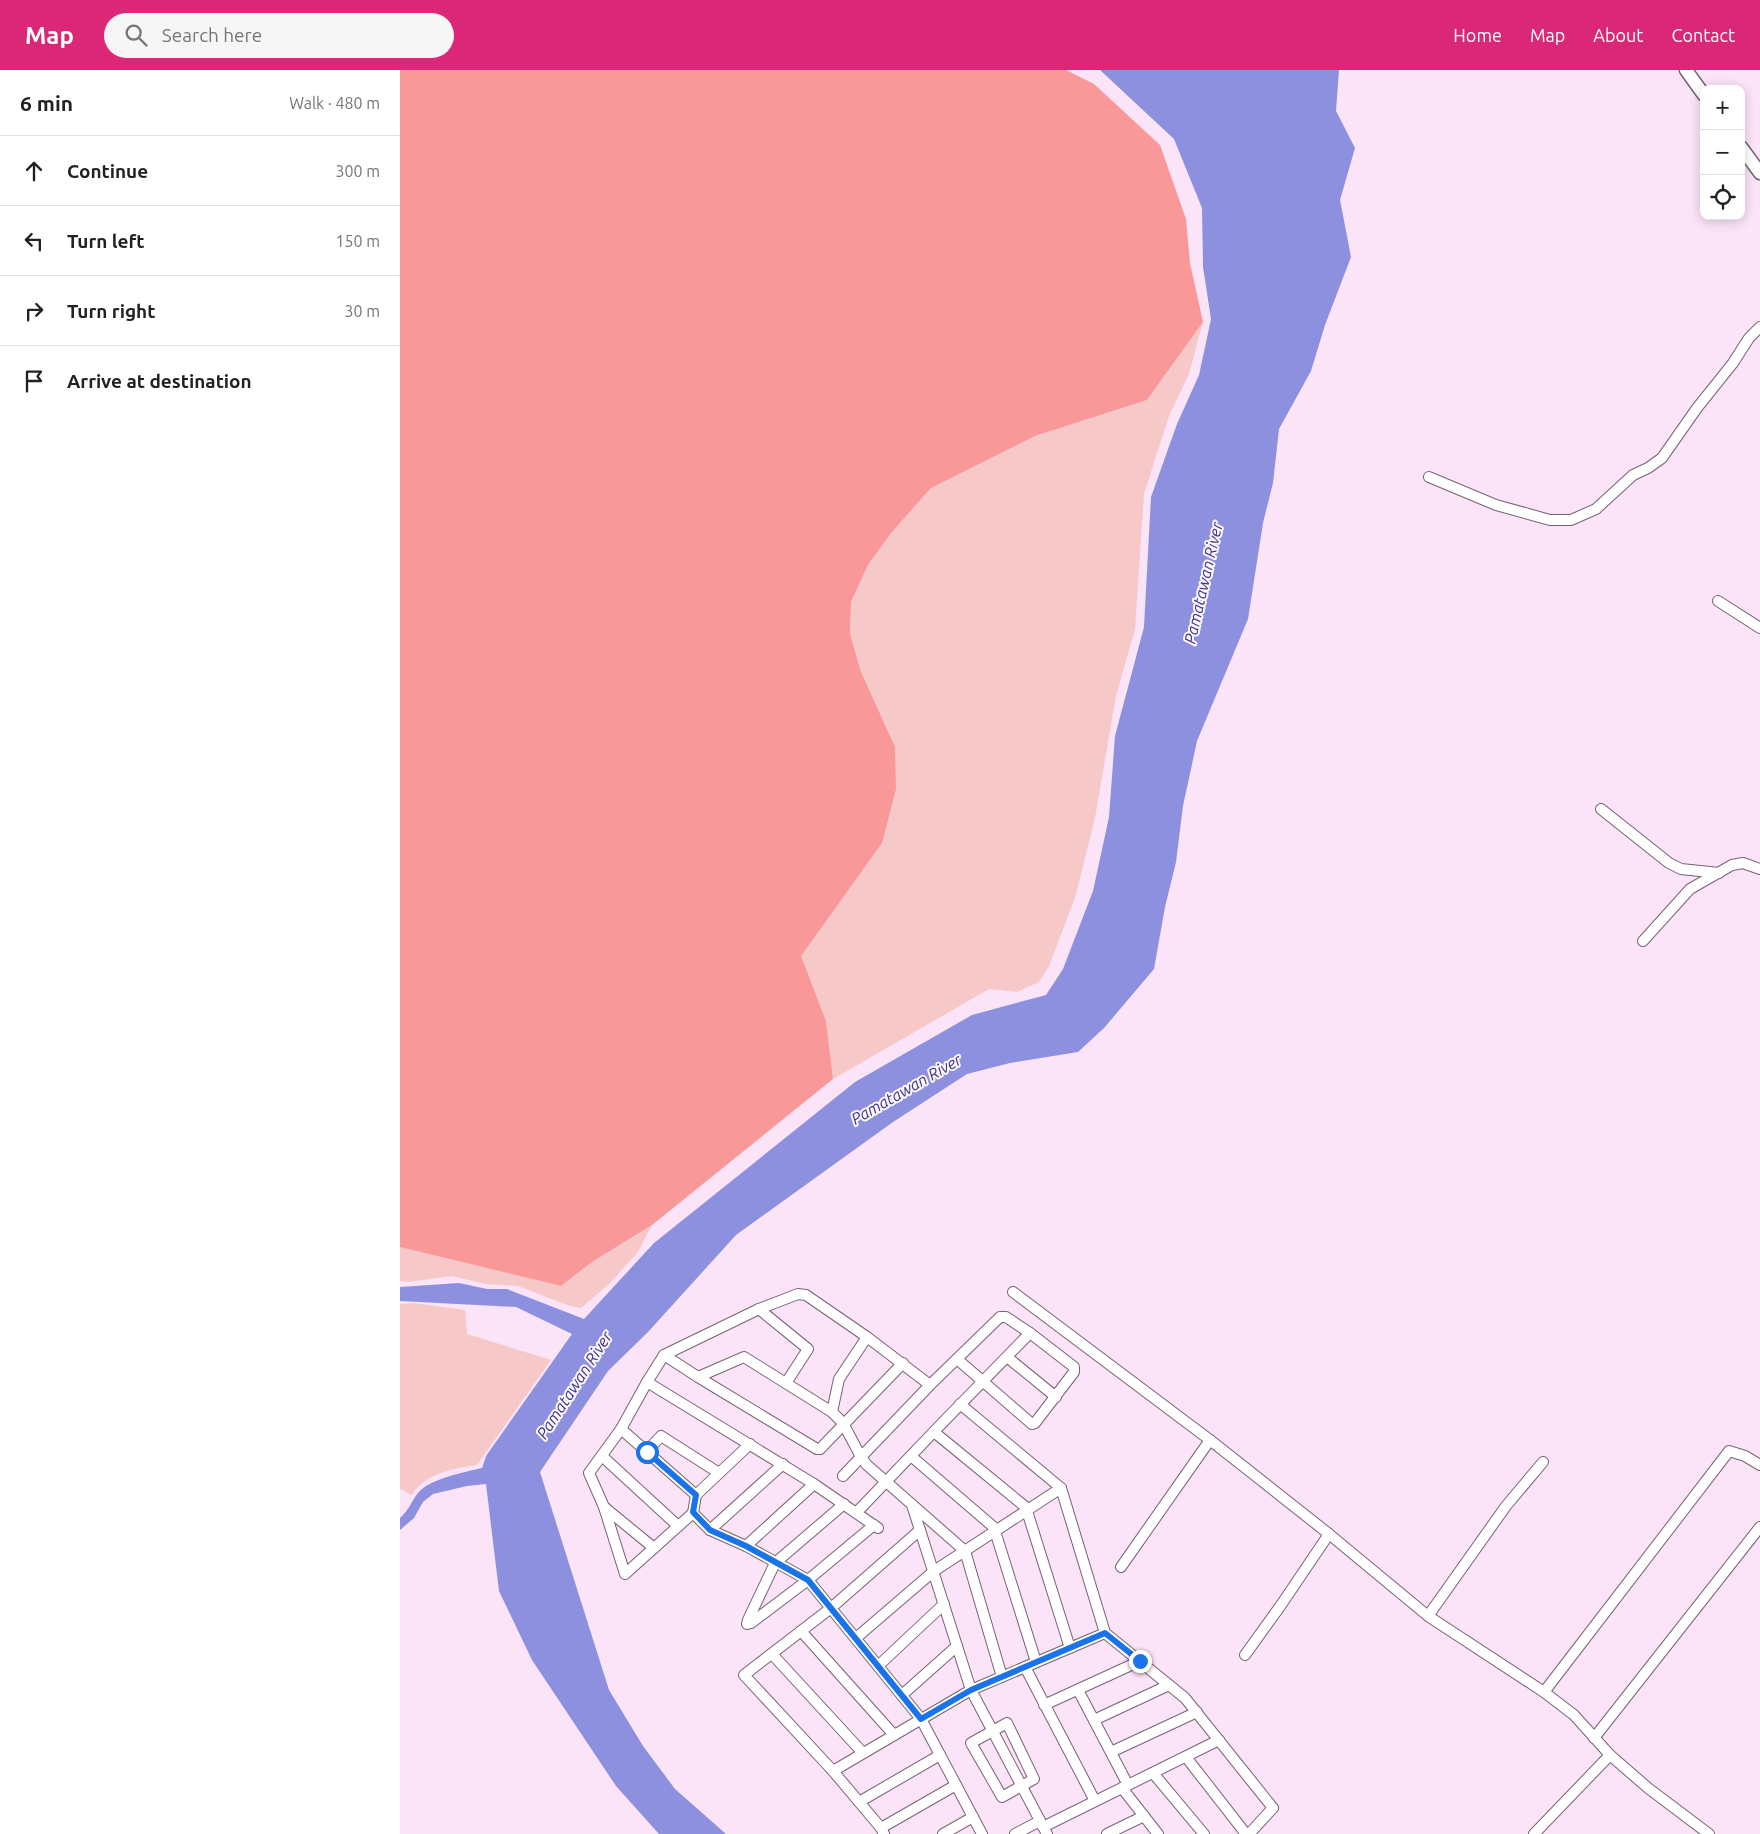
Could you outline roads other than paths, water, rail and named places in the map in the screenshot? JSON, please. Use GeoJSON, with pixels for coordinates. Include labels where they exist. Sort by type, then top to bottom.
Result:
{"type":"FeatureCollection","features":[{"type":"Feature","properties":{"kind":"street"},"geometry":{"type":"LineString","coordinates":[[1686,70],[1700,89]]}},
{"type":"Feature","properties":{"kind":"street"},"geometry":{"type":"LineString","coordinates":[[1745,152],[1760,173]]}},
{"type":"Feature","properties":{"kind":"street"},"geometry":{"type":"LineString","coordinates":[[1429,477],[1496,505],[1550,520],[1571,520],[1596,509],[1633,474],[1648,468],[1662,458],[1749,338],[1760,327]]}},
{"type":"Feature","properties":{"kind":"street"},"geometry":{"type":"LineString","coordinates":[[1718,601],[1760,628]]}},
{"type":"Feature","properties":{"kind":"street"},"geometry":{"type":"LineString","coordinates":[[1601,809],[1669,864],[1682,869],[1719,873]]}},
{"type":"Feature","properties":{"kind":"street"},"geometry":{"type":"LineString","coordinates":[[1643,941],[1690,889],[1732,865],[1743,863],[1760,869]]}},
{"type":"Feature","properties":{"kind":"street"},"geometry":{"type":"LineString","coordinates":[[1013,1292],[1210,1440],[1329,1534],[1428,1616],[1544,1692],[1574,1715],[1610,1755],[1648,1788],[1709,1834]]}},
{"type":"Feature","properties":{"kind":"street"},"geometry":{"type":"LineString","coordinates":[[750,1444],[696,1495],[693,1512],[625,1574],[604,1507],[589,1473],[621,1429],[664,1355],[759,1309],[798,1294],[806,1295],[867,1337],[930,1385]]}},
{"type":"Feature","properties":{"kind":"street"},"geometry":{"type":"LineString","coordinates":[[759,1309],[808,1348],[786,1383]]}},
{"type":"Feature","properties":{"kind":"street"},"geometry":{"type":"LineString","coordinates":[[843,1476],[930,1385],[1000,1317],[1006,1317],[1030,1333],[1074,1367],[1074,1372],[1035,1423],[1032,1424],[957,1359]]}},
{"type":"Feature","properties":{"kind":"street"},"geometry":{"type":"LineString","coordinates":[[857,1512],[1030,1333]]}},
{"type":"Feature","properties":{"kind":"street"},"geometry":{"type":"LineString","coordinates":[[832,1412],[840,1379],[867,1337]]}},
{"type":"Feature","properties":{"kind":"street"},"geometry":{"type":"LineString","coordinates":[[664,1355],[817,1449],[820,1449],[843,1423],[903,1363]]}},
{"type":"Feature","properties":{"kind":"street"},"geometry":{"type":"LineString","coordinates":[[698,1377],[744,1357],[832,1412],[843,1423],[867,1465],[965,1551],[1002,1677]]}},
{"type":"Feature","properties":{"kind":"street"},"geometry":{"type":"LineString","coordinates":[[1007,1357],[1056,1397]]}},
{"type":"Feature","properties":{"kind":"street"},"geometry":{"type":"LineString","coordinates":[[647,1382],[783,1464],[857,1512],[876,1526],[752,1623],[747,1624],[775,1563],[844,1504]]}},
{"type":"Feature","properties":{"kind":"street"},"geometry":{"type":"LineString","coordinates":[[960,1404],[1061,1488],[1105,1633],[1185,1698],[1273,1808],[1248,1834],[1186,1757]]}},
{"type":"Feature","properties":{"kind":"street"},"geometry":{"type":"LineString","coordinates":[[621,1429],[696,1495]]}},
{"type":"Feature","properties":{"kind":"street"},"geometry":{"type":"LineString","coordinates":[[934,1432],[1028,1510],[1070,1648]]}},
{"type":"Feature","properties":{"kind":"street"},"geometry":{"type":"LineString","coordinates":[[647,1452],[661,1436],[719,1473]]}},
{"type":"Feature","properties":{"kind":"street"},"geometry":{"type":"LineString","coordinates":[[1121,1567],[1210,1440]]}},
{"type":"Feature","properties":{"kind":"street"},"geometry":{"type":"LineString","coordinates":[[1544,1692],[1729,1450],[1745,1456],[1760,1465]]}},
{"type":"Feature","properties":{"kind":"street"},"geometry":{"type":"LineString","coordinates":[[602,1456],[678,1526]]}},
{"type":"Feature","properties":{"kind":"street"},"geometry":{"type":"LineString","coordinates":[[911,1456],[996,1530],[1036,1662]]}},
{"type":"Feature","properties":{"kind":"street"},"geometry":{"type":"LineString","coordinates":[[1428,1616],[1506,1506],[1543,1462]]}},
{"type":"Feature","properties":{"kind":"street"},"geometry":{"type":"LineString","coordinates":[[710,1530],[783,1464]]}},
{"type":"Feature","properties":{"kind":"street"},"geometry":{"type":"LineString","coordinates":[[746,1546],[814,1484]]}},
{"type":"Feature","properties":{"kind":"street"},"geometry":{"type":"LineString","coordinates":[[856,1638],[934,1571],[1061,1488]]}},
{"type":"Feature","properties":{"kind":"street"},"geometry":{"type":"LineString","coordinates":[[912,1505],[971,1690],[1043,1827]]}},
{"type":"Feature","properties":{"kind":"street"},"geometry":{"type":"LineString","coordinates":[[604,1507],[654,1548]]}},
{"type":"Feature","properties":{"kind":"street"},"geometry":{"type":"LineString","coordinates":[[693,1512],[710,1530],[746,1546],[808,1580],[921,1719],[982,1834]]}},
{"type":"Feature","properties":{"kind":"street"},"geometry":{"type":"LineString","coordinates":[[1594,1738],[1760,1527]]}},
{"type":"Feature","properties":{"kind":"street"},"geometry":{"type":"LineString","coordinates":[[920,1530],[831,1608],[744,1675],[833,1771],[882,1831],[956,1785]]}},
{"type":"Feature","properties":{"kind":"street"},"geometry":{"type":"LineString","coordinates":[[1245,1655],[1329,1534]]}},
{"type":"Feature","properties":{"kind":"street"},"geometry":{"type":"LineString","coordinates":[[878,1666],[944,1604]]}},
{"type":"Feature","properties":{"kind":"street"},"geometry":{"type":"LineString","coordinates":[[801,1632],[894,1735]]}},
{"type":"Feature","properties":{"kind":"street"},"geometry":{"type":"LineString","coordinates":[[833,1771],[971,1690],[1105,1633]]}},
{"type":"Feature","properties":{"kind":"street"},"geometry":{"type":"LineString","coordinates":[[902,1695],[957,1646]]}},
{"type":"Feature","properties":{"kind":"street"},"geometry":{"type":"LineString","coordinates":[[772,1654],[863,1753]]}},
{"type":"Feature","properties":{"kind":"street"},"geometry":{"type":"LineString","coordinates":[[1044,1705],[1140,1661]]}},
{"type":"Feature","properties":{"kind":"street"},"geometry":{"type":"LineString","coordinates":[[1024,1667],[1095,1801]]}},
{"type":"Feature","properties":{"kind":"street"},"geometry":{"type":"LineString","coordinates":[[1094,1720],[1169,1685]]}},
{"type":"Feature","properties":{"kind":"street"},"geometry":{"type":"LineString","coordinates":[[1078,1690],[1111,1752],[1125,1786],[1158,1834]]}},
{"type":"Feature","properties":{"kind":"street"},"geometry":{"type":"LineString","coordinates":[[1111,1752],[1197,1712]]}},
{"type":"Feature","properties":{"kind":"street"},"geometry":{"type":"LineString","coordinates":[[1006,1724],[1034,1779],[1002,1797],[970,1742],[992,1730],[1006,1724]]}},
{"type":"Feature","properties":{"kind":"street"},"geometry":{"type":"LineString","coordinates":[[1015,1834],[1043,1827],[1219,1740]]}},
{"type":"Feature","properties":{"kind":"street"},"geometry":{"type":"LineString","coordinates":[[859,1802],[940,1755]]}},
{"type":"Feature","properties":{"kind":"street"},"geometry":{"type":"LineString","coordinates":[[1534,1834],[1610,1755]]}},
{"type":"Feature","properties":{"kind":"street"},"geometry":{"type":"LineString","coordinates":[[1153,1773],[1204,1834]]}},
{"type":"Feature","properties":{"kind":"street"},"geometry":{"type":"LineString","coordinates":[[1107,1834],[1144,1816]]}},
{"type":"Feature","properties":{"kind":"street"},"geometry":{"type":"LineString","coordinates":[[943,1834],[973,1817]]}},
{"type":"Feature","properties":{"kind":"water","name":"Pamatawan River"},"geometry":{"type":"Polygon","coordinates":[[[1100,70],[1339,70],[1336,111],[1355,148],[1340,200],[1351,257],[1325,325],[1311,371],[1279,429],[1273,483],[1263,523],[1248,619],[1197,741],[1183,806],[1176,862],[1165,907],[1154,969],[1104,1028],[1078,1052],[1010,1063],[967,1074],[893,1122],[736,1235],[648,1332],[608,1371],[540,1472],[609,1690],[643,1746],[675,1789],[726,1834],[659,1834],[616,1786],[532,1660],[499,1591],[486,1484],[467,1486],[433,1494],[423,1502],[414,1518],[400,1530],[400,1518],[423,1488],[439,1480],[482,1468],[486,1456],[572,1334],[516,1307],[400,1301],[400,1287],[459,1283],[487,1289],[507,1289],[584,1319],[654,1243],[855,1082],[972,1015],[1046,995],[1063,969],[1093,891],[1109,817],[1115,736],[1144,627],[1151,497],[1177,424],[1199,375],[1211,319],[1203,267],[1202,208],[1174,139],[1100,70]]]}}]}
